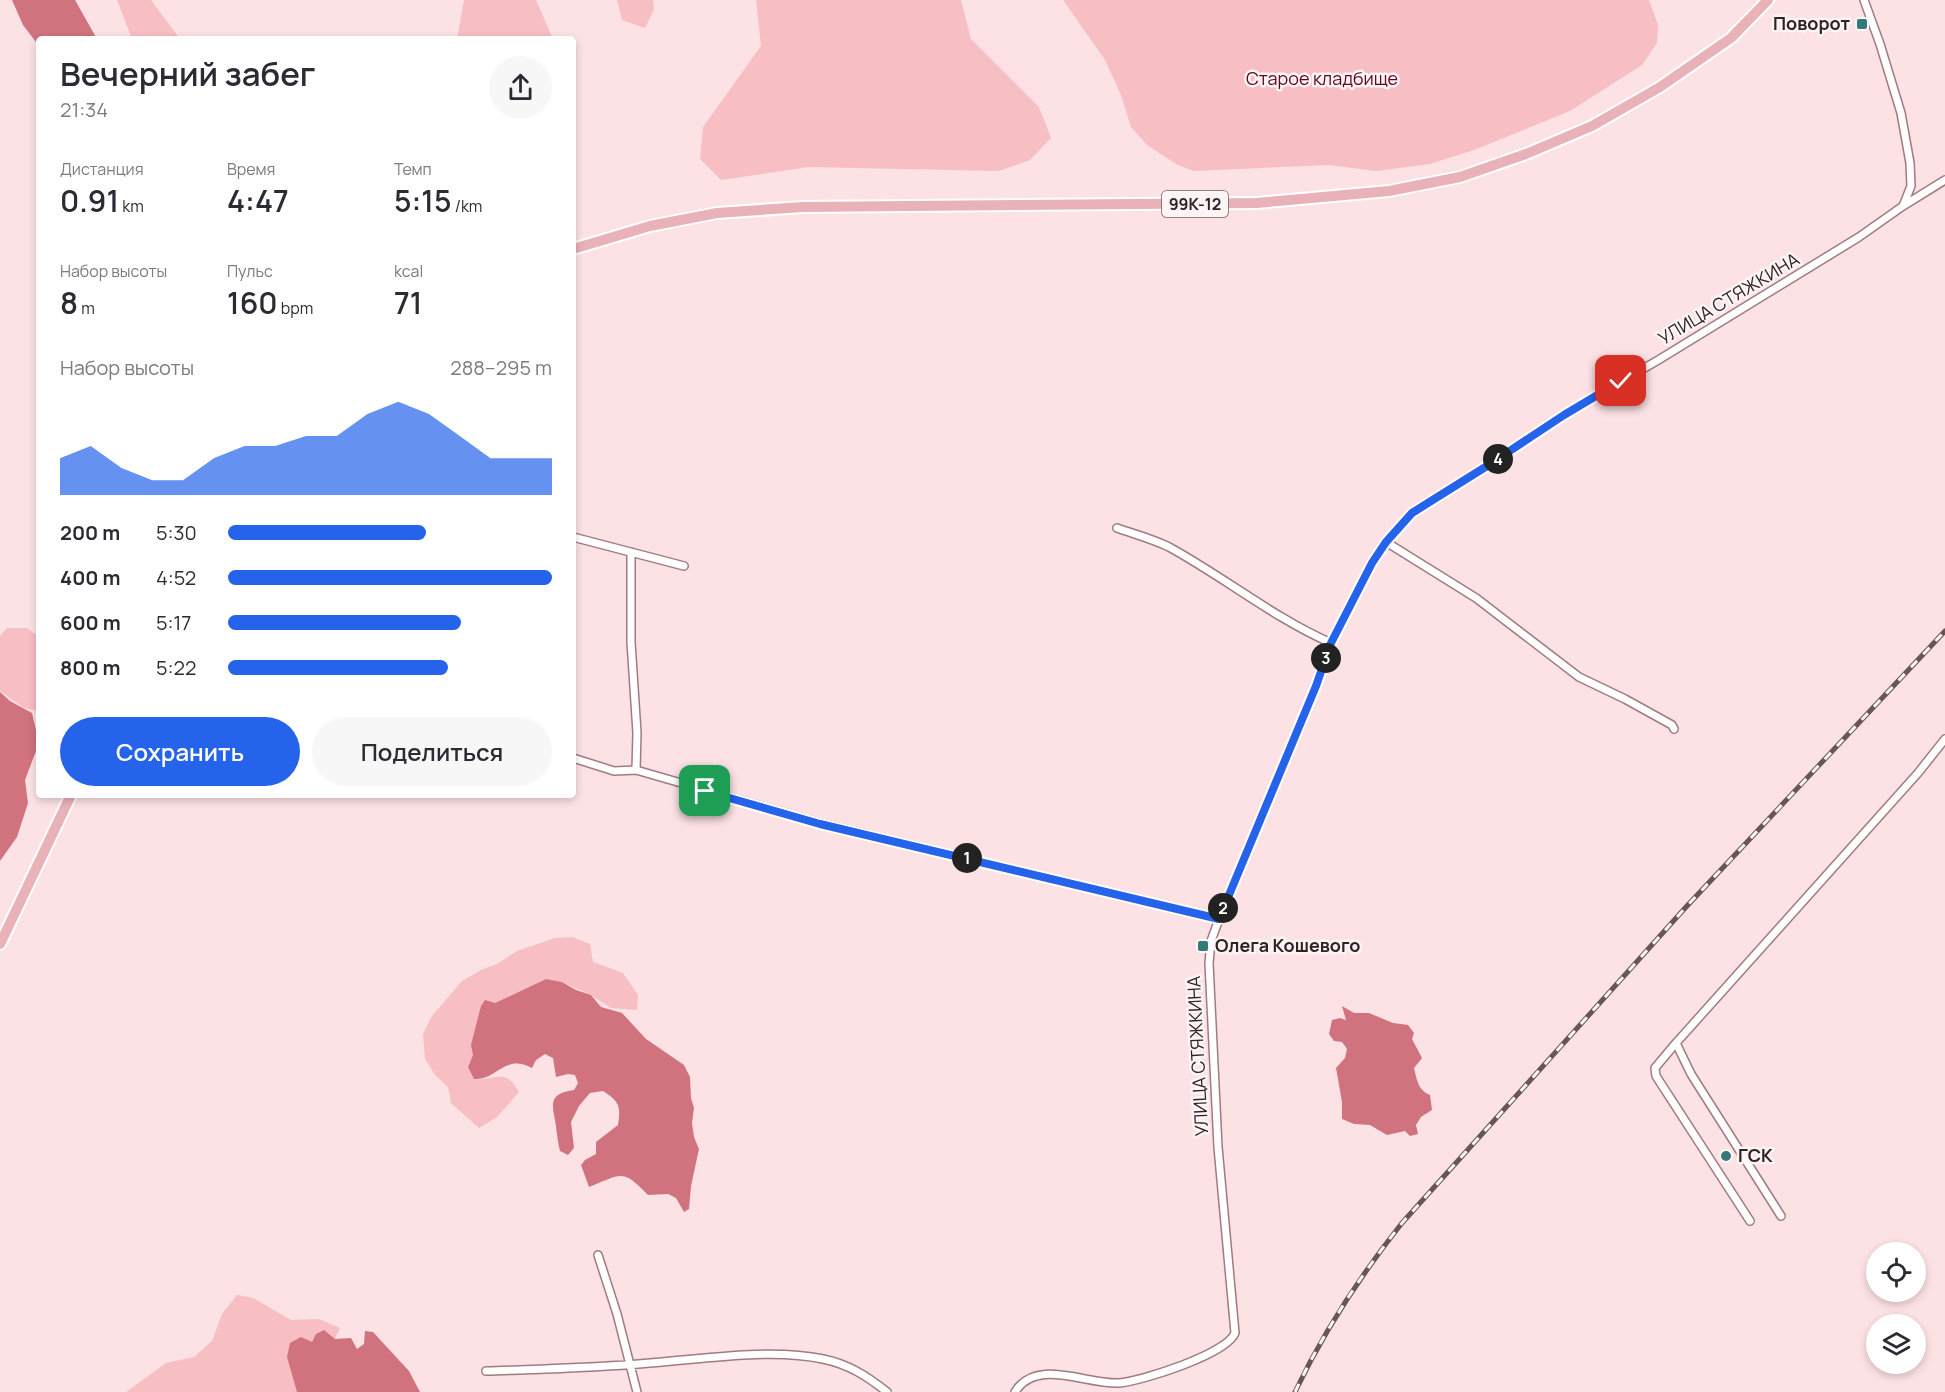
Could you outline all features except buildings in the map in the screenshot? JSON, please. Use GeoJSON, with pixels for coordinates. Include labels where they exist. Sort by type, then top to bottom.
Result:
{"type":"FeatureCollection","features":[{"type":"Feature","properties":{"kind":"main road","name":"99К-12"},"geometry":{"type":"LineString","coordinates":[[576,248],[650,225],[717,213],[803,207],[1257,203],[1389,191],[1460,177],[1526,154],[1592,126],[1650,93],[1731,38],[1768,0]]}},
{"type":"Feature","properties":{"kind":"main road"},"geometry":{"type":"LineString","coordinates":[[0,944],[70,798]]}},
{"type":"Feature","properties":{"kind":"street"},"geometry":{"type":"LineString","coordinates":[[1864,0],[1901,113],[1911,186],[1903,206]]}},
{"type":"Feature","properties":{"kind":"street","name":"УЛИЦА СТЯЖКИНА"},"geometry":{"type":"LineString","coordinates":[[1015,1392],[1021,1382],[1040,1376],[1059,1374],[1099,1383],[1120,1383],[1156,1374],[1196,1360],[1233,1339],[1235,1333],[1218,1147],[1209,963],[1211,941],[1316,686],[1331,643],[1372,563],[1386,542],[1412,513],[1564,415],[1859,237],[1945,180]]}},
{"type":"Feature","properties":{"kind":"street"},"geometry":{"type":"LineString","coordinates":[[1117,528],[1166,546],[1315,636],[1331,643]]}},
{"type":"Feature","properties":{"kind":"street"},"geometry":{"type":"LineString","coordinates":[[576,538],[684,566]]}},
{"type":"Feature","properties":{"kind":"street"},"geometry":{"type":"LineString","coordinates":[[1386,542],[1476,598],[1579,677],[1625,699],[1672,725],[1674,729]]}},
{"type":"Feature","properties":{"kind":"street"},"geometry":{"type":"LineString","coordinates":[[631,552],[631,642],[637,733],[636,770]]}},
{"type":"Feature","properties":{"kind":"street"},"geometry":{"type":"LineString","coordinates":[[1750,1221],[1656,1076],[1655,1068],[1910,782],[1945,739]]}},
{"type":"Feature","properties":{"kind":"street"},"geometry":{"type":"LineString","coordinates":[[576,759],[614,771],[636,770],[820,824],[1219,919]]}},
{"type":"Feature","properties":{"kind":"street"},"geometry":{"type":"LineString","coordinates":[[1676,1043],[1691,1074],[1781,1216]]}},
{"type":"Feature","properties":{"kind":"street"},"geometry":{"type":"LineString","coordinates":[[598,1255],[617,1314],[637,1392]]}},
{"type":"Feature","properties":{"kind":"street"},"geometry":{"type":"LineString","coordinates":[[486,1371],[794,1355],[849,1366],[887,1392]]}},
{"type":"Feature","properties":{"kind":"green space"},"geometry":{"type":"Polygon","coordinates":[[[117,0],[151,0],[178,36],[131,36],[117,0]]]}},
{"type":"Feature","properties":{"kind":"green space"},"geometry":{"type":"Polygon","coordinates":[[[464,0],[536,0],[552,36],[458,36],[464,0]]]}},
{"type":"Feature","properties":{"kind":"green space"},"geometry":{"type":"Polygon","coordinates":[[[617,0],[653,0],[654,9],[645,28],[622,20],[617,0]]]}},
{"type":"Feature","properties":{"kind":"green space"},"geometry":{"type":"Polygon","coordinates":[[[756,0],[961,0],[971,39],[1039,107],[1051,138],[1030,160],[999,171],[809,167],[721,180],[700,159],[703,127],[761,46],[756,0]]]}},
{"type":"Feature","properties":{"kind":"green space","name":"Старое кладбище"},"geometry":{"type":"Polygon","coordinates":[[[1063,0],[1649,0],[1658,25],[1657,43],[1642,65],[1570,111],[1474,150],[1430,164],[1376,171],[1329,165],[1194,171],[1176,164],[1147,145],[1131,127],[1121,95],[1105,60],[1063,0]]]}},
{"type":"Feature","properties":{"kind":"green space"},"geometry":{"type":"Polygon","coordinates":[[[7,628],[27,628],[36,635],[36,711],[24,708],[0,691],[0,636],[7,628]]]}},
{"type":"Feature","properties":{"kind":"green space"},"geometry":{"type":"Polygon","coordinates":[[[572,937],[590,944],[593,962],[623,973],[638,995],[637,1010],[611,1008],[591,995],[562,982],[546,979],[495,1003],[481,1006],[473,1055],[468,1067],[474,1079],[504,1077],[514,1084],[519,1092],[497,1117],[479,1128],[451,1103],[448,1087],[435,1075],[425,1059],[423,1034],[432,1016],[462,981],[497,964],[517,951],[555,938],[572,937]]]}},
{"type":"Feature","properties":{"kind":"green space"},"geometry":{"type":"Polygon","coordinates":[[[237,1295],[253,1298],[291,1320],[319,1319],[340,1328],[301,1392],[126,1392],[166,1363],[194,1357],[212,1341],[222,1314],[237,1295]]]}},
{"type":"Feature","properties":{"kind":"shaded area"},"geometry":{"type":"Polygon","coordinates":[[[12,0],[75,0],[95,36],[36,36],[36,42],[23,25],[12,0]]]}},
{"type":"Feature","properties":{"kind":"shaded area"},"geometry":{"type":"Polygon","coordinates":[[[0,692],[10,701],[32,713],[36,730],[36,751],[25,780],[28,803],[17,837],[0,861],[0,692]]]}},
{"type":"Feature","properties":{"kind":"shaded area"},"geometry":{"type":"Polygon","coordinates":[[[546,979],[562,982],[591,995],[601,1007],[622,1013],[646,1039],[684,1065],[690,1077],[694,1108],[692,1123],[699,1149],[691,1186],[689,1209],[684,1212],[676,1198],[668,1194],[648,1195],[627,1177],[615,1177],[589,1187],[581,1165],[596,1154],[596,1142],[618,1125],[618,1105],[603,1091],[590,1093],[579,1106],[571,1122],[574,1148],[568,1155],[560,1151],[553,1102],[559,1094],[574,1090],[578,1083],[575,1075],[556,1077],[553,1058],[545,1054],[536,1060],[532,1068],[522,1064],[507,1065],[489,1076],[474,1079],[468,1067],[473,1055],[471,1045],[481,1006],[485,1000],[495,1003],[546,979]]]}},
{"type":"Feature","properties":{"kind":"shaded area"},"geometry":{"type":"Polygon","coordinates":[[[1342,1006],[1354,1013],[1369,1013],[1393,1023],[1408,1025],[1414,1033],[1412,1039],[1422,1058],[1414,1068],[1420,1087],[1430,1095],[1432,1110],[1421,1117],[1416,1125],[1418,1134],[1410,1136],[1405,1131],[1387,1135],[1370,1125],[1354,1124],[1342,1119],[1342,1102],[1336,1068],[1345,1058],[1347,1049],[1342,1042],[1334,1041],[1329,1034],[1332,1020],[1340,1018],[1346,1020],[1342,1006]]]}},
{"type":"Feature","properties":{"kind":"shaded area"},"geometry":{"type":"Polygon","coordinates":[[[324,1330],[335,1339],[351,1338],[357,1349],[364,1344],[365,1331],[373,1332],[409,1371],[420,1392],[297,1392],[287,1357],[290,1343],[301,1337],[312,1342],[316,1334],[324,1330]]]}},
{"type":"Feature","properties":{"kind":"railway"},"geometry":{"type":"LineString","coordinates":[[1295,1392],[1344,1304],[1402,1223],[1686,907],[1945,631]]}},
{"type":"Feature","properties":{"kind":"place","name":"Поворот"},"geometry":{"type":"Point","coordinates":[1862,24]}},
{"type":"Feature","properties":{"kind":"place","name":"Олега Кошевого"},"geometry":{"type":"Point","coordinates":[1203,946]}},
{"type":"Feature","properties":{"kind":"place","name":"ГСК"},"geometry":{"type":"Point","coordinates":[1726,1156]}},
{"type":"Feature","properties":{"kind":"route"},"geometry":{"type":"LineString","coordinates":[[705,791],[820,824],[896,840],[1219,919],[1316,686],[1331,643],[1372,563],[1386,542],[1412,513],[1621,381]]}}]}
